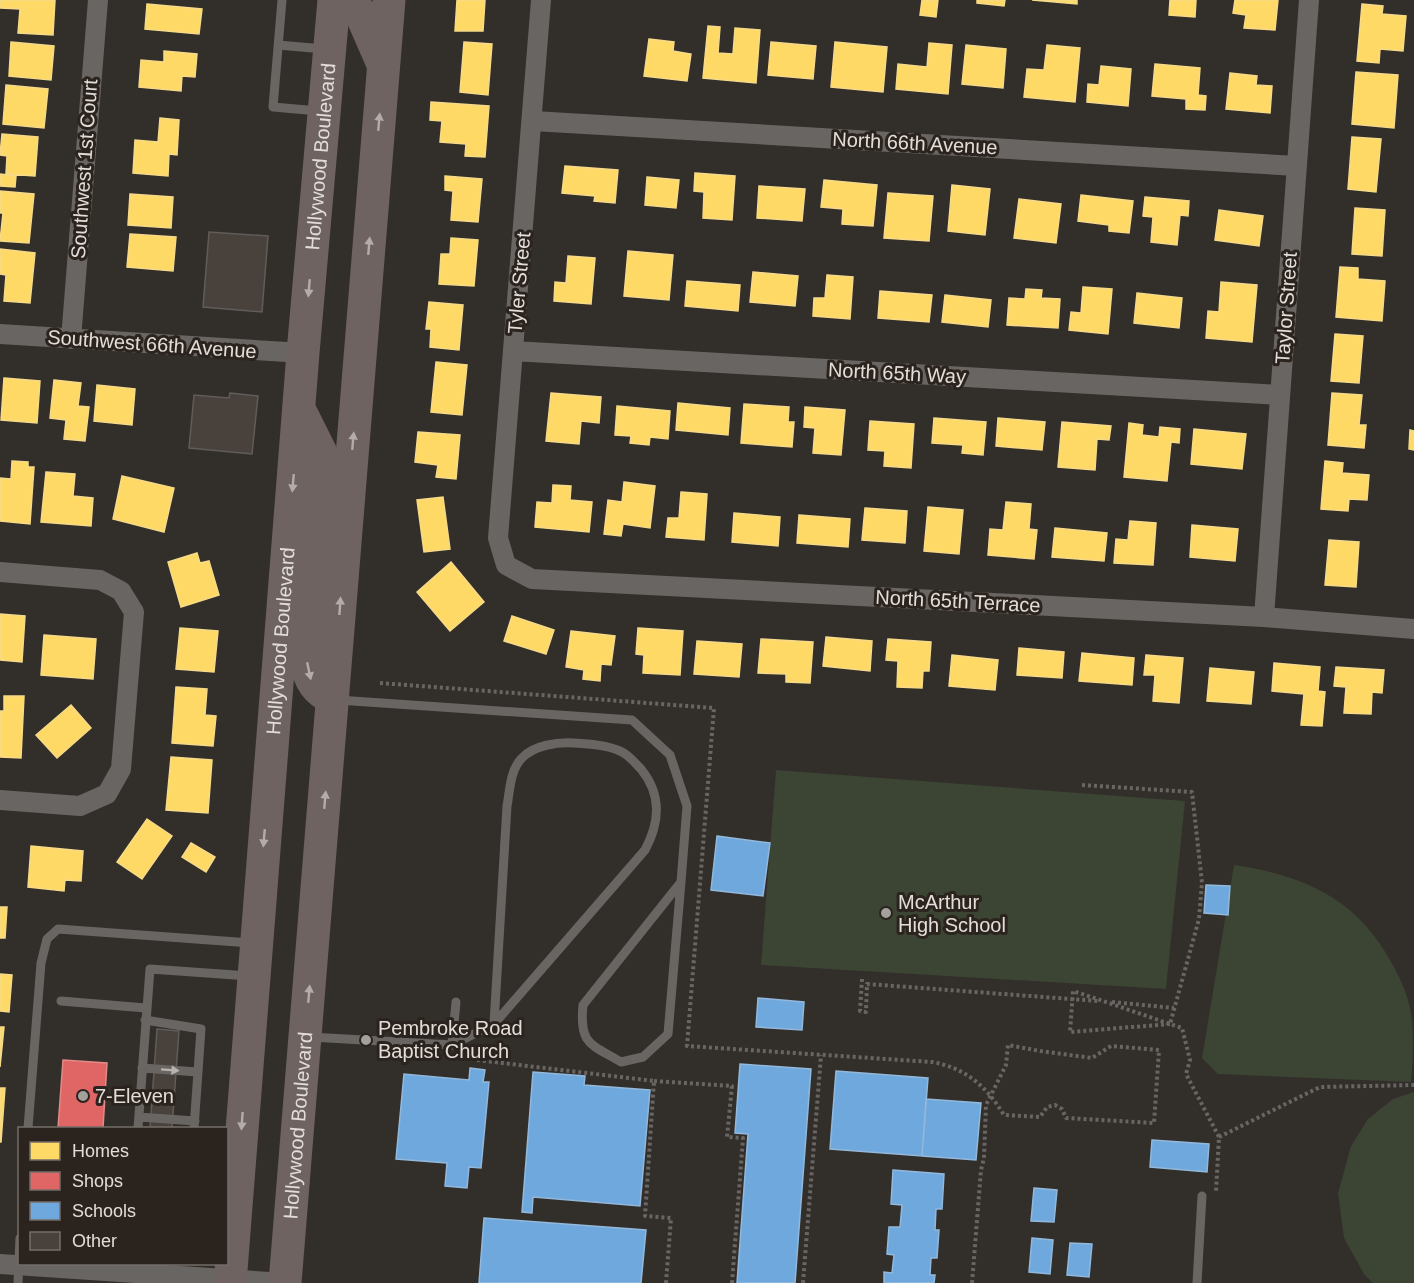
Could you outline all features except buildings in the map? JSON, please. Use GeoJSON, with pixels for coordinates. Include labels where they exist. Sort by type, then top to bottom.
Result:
{"type":"FeatureCollection","features":[{"type":"Feature","properties":{"kind":"highway","name":"Hollywood Boulevard"},"geometry":{"type":"LineString","coordinates":[[230,1281],[303,353],[334,0]]}},
{"type":"Feature","properties":{"kind":"highway"},"geometry":{"type":"LineString","coordinates":[[348,0],[361,14],[383,66]]}},
{"type":"Feature","properties":{"kind":"highway","name":"Hollywood Boulevard"},"geometry":{"type":"LineString","coordinates":[[287,1283],[389,0]]}},
{"type":"Feature","properties":{"kind":"highway"},"geometry":{"type":"LineString","coordinates":[[299,409],[321,453],[307,663],[308,677],[321,693],[333,699]]}},
{"type":"Feature","properties":{"kind":"street","name":"Southwest 1st Court"},"geometry":{"type":"LineString","coordinates":[[71,339],[98,0]]}},
{"type":"Feature","properties":{"kind":"street","name":"Tyler Street"},"geometry":{"type":"LineString","coordinates":[[506,565],[498,538],[541,0]]}},
{"type":"Feature","properties":{"kind":"street","name":"Taylor Street"},"geometry":{"type":"LineString","coordinates":[[1264,617],[1309,0]]}},
{"type":"Feature","properties":{"kind":"street","name":"North 66th Avenue"},"geometry":{"type":"LineString","coordinates":[[533,121],[1297,166]]}},
{"type":"Feature","properties":{"kind":"street","name":"Southwest 66th Avenue"},"geometry":{"type":"LineString","coordinates":[[0,334],[303,353]]}},
{"type":"Feature","properties":{"kind":"street","name":"North 65th Way"},"geometry":{"type":"LineString","coordinates":[[513,351],[1280,395]]}},
{"type":"Feature","properties":{"kind":"street","name":"North 65th Terrace"},"geometry":{"type":"LineString","coordinates":[[506,565],[532,579],[1264,617],[1414,629]]}},
{"type":"Feature","properties":{"kind":"street"},"geometry":{"type":"LineString","coordinates":[[0,572],[100,580],[121,591],[134,612],[121,769],[107,794],[80,806],[0,800]]}},
{"type":"Feature","properties":{"kind":"street"},"geometry":{"type":"LineString","coordinates":[[12,1271],[102,1277],[128,1268],[230,1281],[287,1283]]}},
{"type":"Feature","properties":{"kind":"lane"},"geometry":{"type":"LineString","coordinates":[[282,0],[273,107],[325,112]]}},
{"type":"Feature","properties":{"kind":"lane"},"geometry":{"type":"LineString","coordinates":[[278,45],[330,49]]}},
{"type":"Feature","properties":{"kind":"lane"},"geometry":{"type":"LineString","coordinates":[[333,699],[632,720],[670,755],[687,806],[681,882],[668,1034],[643,1057],[621,1062],[588,1042],[581,1025],[583,1005],[681,882]]}},
{"type":"Feature","properties":{"kind":"lane"},"geometry":{"type":"LineString","coordinates":[[305,1037],[452,1045],[494,1024],[645,850],[654,834],[657,815],[655,797],[649,779],[621,751],[596,744],[562,742],[540,748],[522,758],[512,777],[507,806],[494,1024]]}},
{"type":"Feature","properties":{"kind":"lane"},"geometry":{"type":"LineString","coordinates":[[28,1127],[41,963],[47,939],[58,929],[256,943]]}},
{"type":"Feature","properties":{"kind":"lane"},"geometry":{"type":"LineString","coordinates":[[138,1127],[150,969],[254,977]]}},
{"type":"Feature","properties":{"kind":"lane"},"geometry":{"type":"LineString","coordinates":[[61,1001],[146,1008]]}},
{"type":"Feature","properties":{"kind":"lane"},"geometry":{"type":"LineString","coordinates":[[452,1045],[456,1002]]}},
{"type":"Feature","properties":{"kind":"lane"},"geometry":{"type":"LineString","coordinates":[[139,1117],[195,1125],[201,1029],[145,1020]]}},
{"type":"Feature","properties":{"kind":"lane"},"geometry":{"type":"LineString","coordinates":[[142,1068],[198,1072]]}},
{"type":"Feature","properties":{"kind":"lane"},"geometry":{"type":"LineString","coordinates":[[1197,1283],[1202,1196]]}},
{"type":"Feature","properties":{"kind":"lane"},"geometry":{"type":"LineString","coordinates":[[12,1271],[18,1246]]}},
{"type":"Feature","properties":{"kind":"path"},"geometry":{"type":"LineString","coordinates":[[380,683],[714,708],[687,1046],[944,1064],[969,1076],[991,1095],[1004,1115],[1040,1117],[1047,1107],[1055,1105],[1062,1109],[1066,1118],[1154,1123],[1159,1050],[1111,1046],[1092,1058],[1008,1045],[1006,1065],[991,1095],[986,1105],[984,1158],[981,1170],[972,1283]]}},
{"type":"Feature","properties":{"kind":"path"},"geometry":{"type":"LineString","coordinates":[[1082,785],[1192,792],[1202,883],[1199,919],[1170,1024]]}},
{"type":"Feature","properties":{"kind":"path"},"geometry":{"type":"LineString","coordinates":[[862,979],[860,1011],[866,1012],[867,984],[1174,1008]]}},
{"type":"Feature","properties":{"kind":"path"},"geometry":{"type":"LineString","coordinates":[[1170,1024],[1070,1032],[1073,991],[1182,1028],[1190,1060],[1186,1074],[1219,1137],[1216,1193]]}},
{"type":"Feature","properties":{"kind":"path"},"geometry":{"type":"LineString","coordinates":[[803,1283],[821,1055]]}},
{"type":"Feature","properties":{"kind":"path"},"geometry":{"type":"LineString","coordinates":[[477,1060],[654,1082],[732,1086],[727,1137],[743,1138],[732,1283]]}},
{"type":"Feature","properties":{"kind":"path"},"geometry":{"type":"LineString","coordinates":[[654,1082],[645,1216],[671,1218],[666,1283]]}},
{"type":"Feature","properties":{"kind":"path"},"geometry":{"type":"LineString","coordinates":[[1219,1137],[1320,1087],[1414,1086]]}},
{"type":"Feature","properties":{"kind":"green space"},"geometry":{"type":"Polygon","coordinates":[[[776,770],[1185,801],[1166,989],[761,965],[776,770]]]}},
{"type":"Feature","properties":{"kind":"green space"},"geometry":{"type":"Polygon","coordinates":[[[1234,865],[1259,869],[1305,883],[1325,893],[1362,921],[1398,974],[1410,1006],[1413,1039],[1411,1082],[1218,1074],[1202,1058],[1234,865]]]}},
{"type":"Feature","properties":{"kind":"green space"},"geometry":{"type":"Polygon","coordinates":[[[1414,1092],[1414,1283],[1373,1283],[1364,1274],[1344,1238],[1338,1193],[1351,1146],[1368,1119],[1393,1099],[1414,1092]]]}},
{"type":"Feature","properties":{"kind":"place","name":"McArthur High School"},"geometry":{"type":"Point","coordinates":[886,913]}},
{"type":"Feature","properties":{"kind":"place","name":"Pembroke Road Baptist Church"},"geometry":{"type":"Point","coordinates":[366,1040]}},
{"type":"Feature","properties":{"kind":"place","name":"7-Eleven"},"geometry":{"type":"Point","coordinates":[83,1096]}}]}
